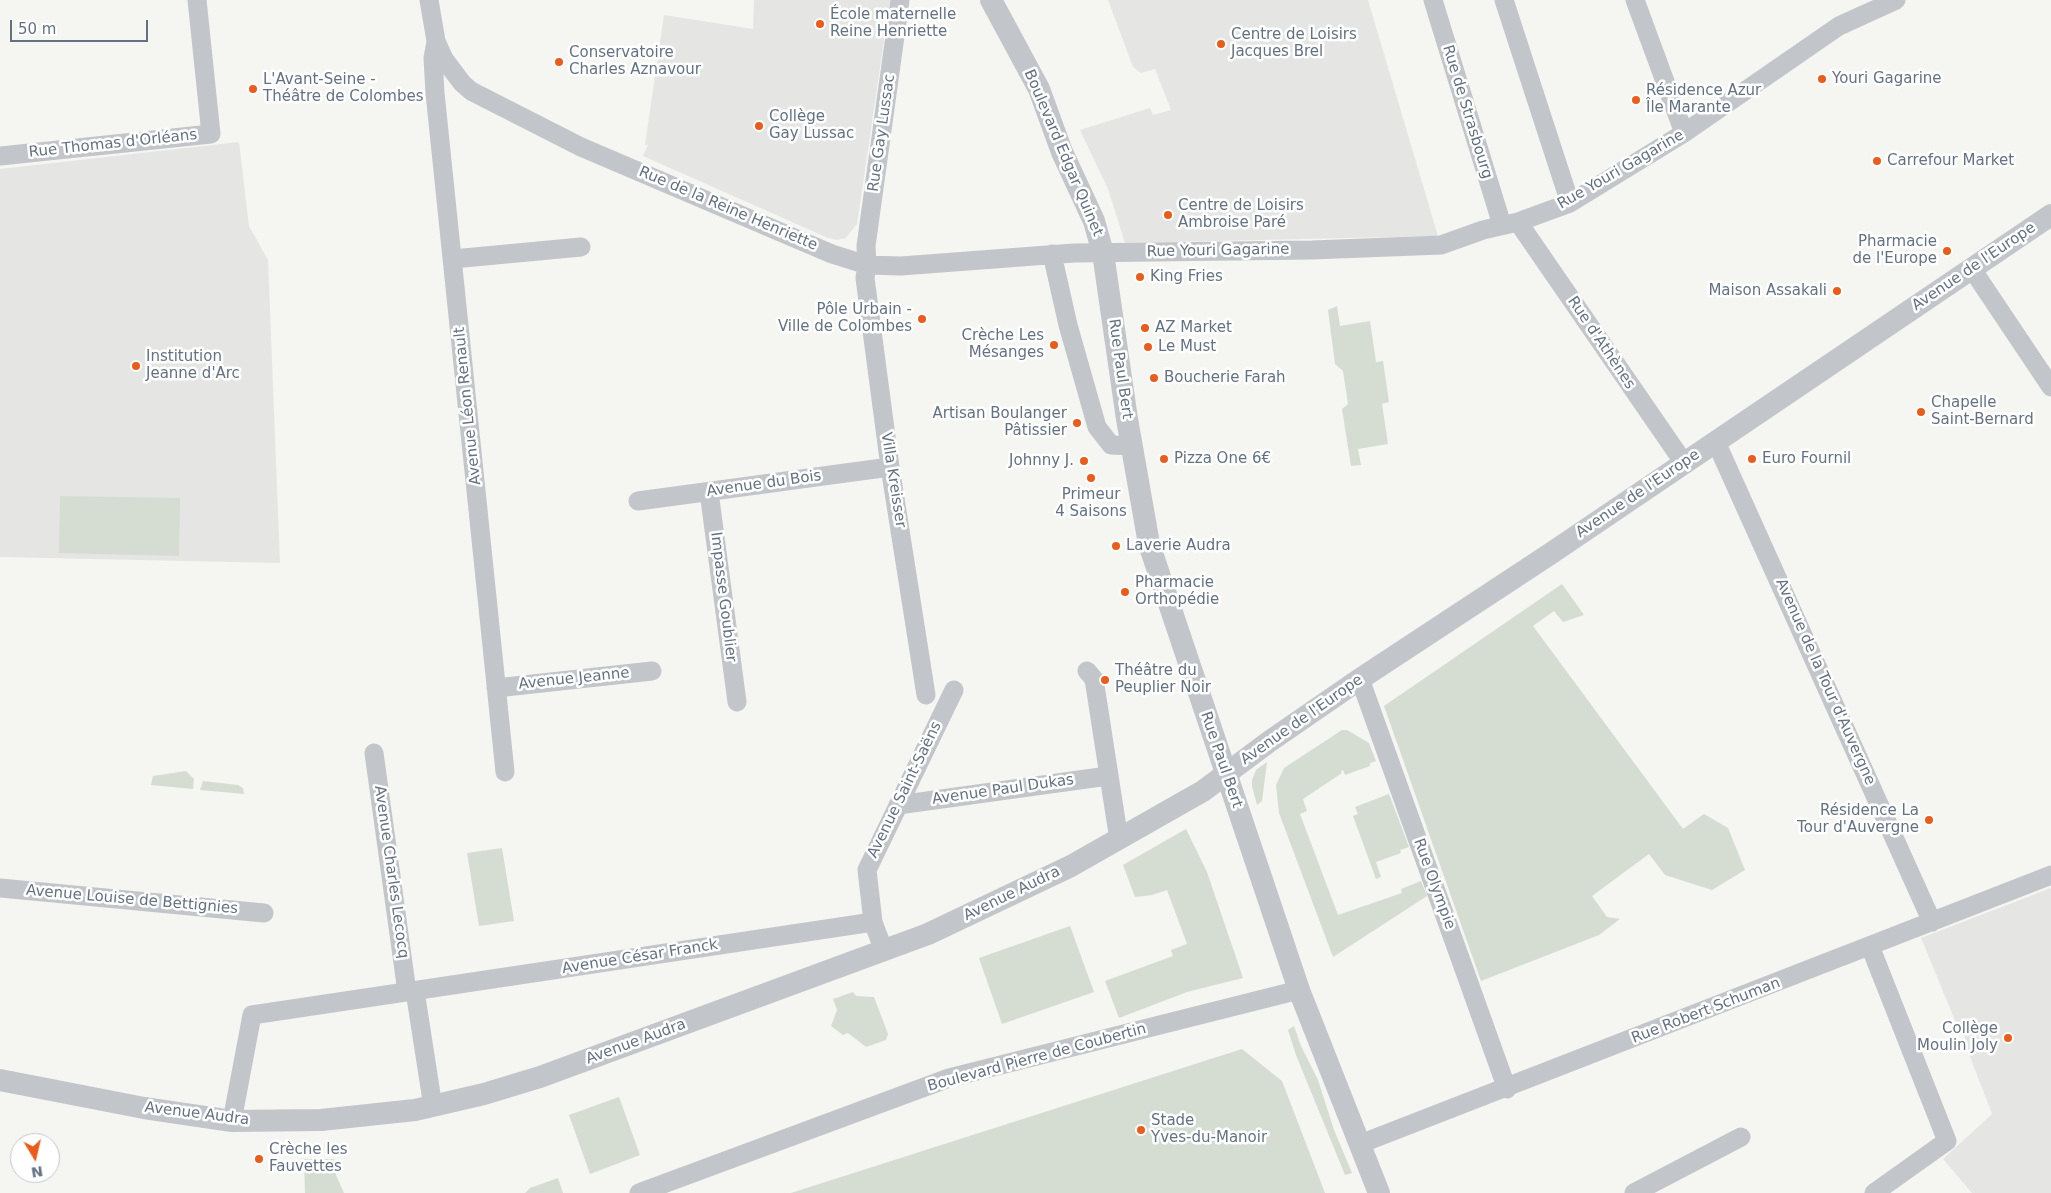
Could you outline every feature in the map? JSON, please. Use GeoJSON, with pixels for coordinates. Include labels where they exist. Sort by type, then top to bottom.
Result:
{"type":"FeatureCollection","features":[{"type":"Feature","properties":{"kind":"street","name":"Rue Thomas d'Orléans"},"geometry":{"type":"LineString","coordinates":[[0,156],[211,134],[197,0]]}},
{"type":"Feature","properties":{"kind":"street","name":"Rue de la Reine Henriette"},"geometry":{"type":"LineString","coordinates":[[429,0],[436,41],[444,59],[462,83],[471,91],[580,147],[832,254],[867,265],[901,266],[1052,254],[1103,253]]}},
{"type":"Feature","properties":{"kind":"street","name":"Rue Gay Lussac"},"geometry":{"type":"LineString","coordinates":[[867,265],[866,246],[900,0]]}},
{"type":"Feature","properties":{"kind":"street","name":"Boulevard Edgar Quinet"},"geometry":{"type":"LineString","coordinates":[[991,0],[1039,89],[1062,152],[1094,221],[1103,253]]}},
{"type":"Feature","properties":{"kind":"street","name":"Rue de Strasbourg"},"geometry":{"type":"LineString","coordinates":[[1433,0],[1510,223]]}},
{"type":"Feature","properties":{"kind":"street"},"geometry":{"type":"LineString","coordinates":[[1504,0],[1570,203]]}},
{"type":"Feature","properties":{"kind":"street"},"geometry":{"type":"LineString","coordinates":[[1635,0],[1684,133]]}},
{"type":"Feature","properties":{"kind":"street","name":"Rue Youri Gagarine"},"geometry":{"type":"LineString","coordinates":[[1103,253],[1441,245],[1510,223],[1570,203],[1684,133],[1839,26],[1896,0]]}},
{"type":"Feature","properties":{"kind":"street","name":"Avenue Léon Renault"},"geometry":{"type":"LineString","coordinates":[[436,41],[433,58],[505,772]]}},
{"type":"Feature","properties":{"kind":"street"},"geometry":{"type":"LineString","coordinates":[[438,107],[440,88],[450,83],[462,83]]}},
{"type":"Feature","properties":{"kind":"street","name":"Avenue de l'Europe"},"geometry":{"type":"LineString","coordinates":[[1225,773],[1360,679],[1716,442],[2051,215]]}},
{"type":"Feature","properties":{"kind":"street","name":"Rue d'Athènes"},"geometry":{"type":"LineString","coordinates":[[1510,223],[1684,463]]}},
{"type":"Feature","properties":{"kind":"street"},"geometry":{"type":"LineString","coordinates":[[453,259],[581,247]]}},
{"type":"Feature","properties":{"kind":"street","name":"Rue Paul Bert"},"geometry":{"type":"LineString","coordinates":[[1103,253],[1149,544],[1299,990],[1379,1193]]}},
{"type":"Feature","properties":{"kind":"street"},"geometry":{"type":"LineString","coordinates":[[1052,254],[1068,325],[1097,427],[1111,444],[1132,446]]}},
{"type":"Feature","properties":{"kind":"street","name":"Villa Kreisser"},"geometry":{"type":"LineString","coordinates":[[867,265],[865,278],[890,467],[926,695]]}},
{"type":"Feature","properties":{"kind":"street"},"geometry":{"type":"LineString","coordinates":[[1972,269],[2051,387]]}},
{"type":"Feature","properties":{"kind":"street","name":"Avenue de la Tour d'Auvergne"},"geometry":{"type":"LineString","coordinates":[[1716,442],[1932,922]]}},
{"type":"Feature","properties":{"kind":"street","name":"Avenue du Bois"},"geometry":{"type":"LineString","coordinates":[[638,501],[890,467]]}},
{"type":"Feature","properties":{"kind":"street","name":"Impasse Goublier"},"geometry":{"type":"LineString","coordinates":[[709,492],[736,702]]}},
{"type":"Feature","properties":{"kind":"street","name":"Avenue Jeanne"},"geometry":{"type":"LineString","coordinates":[[496,688],[652,671]]}},
{"type":"Feature","properties":{"kind":"street"},"geometry":{"type":"LineString","coordinates":[[1087,671],[1094,679],[1119,840]]}},
{"type":"Feature","properties":{"kind":"street","name":"Rue Olympie"},"geometry":{"type":"LineString","coordinates":[[1360,679],[1507,1089]]}},
{"type":"Feature","properties":{"kind":"street","name":"Avenue Saint-Saëns"},"geometry":{"type":"LineString","coordinates":[[884,951],[873,922],[866,870],[954,690]]}},
{"type":"Feature","properties":{"kind":"street","name":"Avenue Charles Lecocq"},"geometry":{"type":"LineString","coordinates":[[374,753],[411,991],[433,1106]]}},
{"type":"Feature","properties":{"kind":"street","name":"Avenue Audra"},"geometry":{"type":"LineString","coordinates":[[0,1080],[144,1108],[232,1121],[355,1118],[433,1106],[484,1094],[540,1076],[884,951],[1018,893],[1119,840],[1203,790],[1225,773]]}},
{"type":"Feature","properties":{"kind":"street","name":"Avenue Paul Dukas"},"geometry":{"type":"LineString","coordinates":[[898,805],[1108,776]]}},
{"type":"Feature","properties":{"kind":"street","name":"Rue Robert Schuman"},"geometry":{"type":"LineString","coordinates":[[1360,1144],[1507,1089],[2051,876]]}},
{"type":"Feature","properties":{"kind":"street","name":"Avenue Louise de Bettignies"},"geometry":{"type":"LineString","coordinates":[[0,888],[264,912]]}},
{"type":"Feature","properties":{"kind":"street","name":"Avenue César Franck"},"geometry":{"type":"LineString","coordinates":[[232,1121],[252,1015],[873,922]]}},
{"type":"Feature","properties":{"kind":"street"},"geometry":{"type":"LineString","coordinates":[[1870,946],[1947,1141],[1874,1193]]}},
{"type":"Feature","properties":{"kind":"street","name":"Boulevard Pierre de Coubertin"},"geometry":{"type":"LineString","coordinates":[[639,1193],[949,1078],[1299,990]]}},
{"type":"Feature","properties":{"kind":"street"},"geometry":{"type":"LineString","coordinates":[[1634,1193],[1741,1138]]}},
{"type":"Feature","properties":{"kind":"shaded area","name":"Collège Gay Lussac"},"geometry":{"type":"Polygon","coordinates":[[[754,0],[890,0],[857,224],[846,238],[837,240],[828,238],[643,156],[648,145],[645,145],[664,15],[753,29],[754,0]]]}},
{"type":"Feature","properties":{"kind":"shaded area"},"geometry":{"type":"Polygon","coordinates":[[[1108,0],[1368,0],[1438,236],[1125,243],[1108,189],[1080,130],[1150,108],[1153,115],[1171,110],[1155,69],[1141,73],[1133,67],[1108,0]]]}},
{"type":"Feature","properties":{"kind":"shaded area","name":"Institution Jeanne d'Arc"},"geometry":{"type":"Polygon","coordinates":[[[239,142],[249,226],[268,260],[280,563],[0,557],[0,169],[239,142]]]}},
{"type":"Feature","properties":{"kind":"shaded area"},"geometry":{"type":"Polygon","coordinates":[[[1337,306],[1340,326],[1370,321],[1376,362],[1383,361],[1389,402],[1382,404],[1388,444],[1358,449],[1361,465],[1351,466],[1342,409],[1348,404],[1343,371],[1335,364],[1328,310],[1337,306]]]}},
{"type":"Feature","properties":{"kind":"shaded area"},"geometry":{"type":"Polygon","coordinates":[[[60,496],[180,498],[179,556],[59,553],[60,496]]]}},
{"type":"Feature","properties":{"kind":"shaded area"},"geometry":{"type":"Polygon","coordinates":[[[1562,584],[1584,615],[1563,622],[1554,611],[1533,626],[1683,829],[1704,814],[1728,828],[1745,870],[1712,890],[1665,875],[1649,854],[1592,896],[1607,917],[1620,919],[1599,935],[1481,981],[1384,706],[1562,584]]]}},
{"type":"Feature","properties":{"kind":"shaded area"},"geometry":{"type":"Polygon","coordinates":[[[1342,730],[1347,730],[1369,743],[1376,761],[1370,763],[1370,766],[1345,775],[1343,770],[1341,771],[1342,773],[1303,799],[1307,811],[1300,814],[1338,915],[1402,893],[1401,889],[1421,881],[1427,896],[1333,957],[1279,813],[1276,785],[1284,768],[1342,730]]]}},
{"type":"Feature","properties":{"kind":"shaded area"},"geometry":{"type":"Polygon","coordinates":[[[1267,762],[1262,801],[1257,805],[1252,780],[1256,770],[1267,762]]]}},
{"type":"Feature","properties":{"kind":"shaded area"},"geometry":{"type":"Polygon","coordinates":[[[186,771],[194,779],[193,789],[151,785],[153,776],[186,771]]]}},
{"type":"Feature","properties":{"kind":"shaded area"},"geometry":{"type":"Polygon","coordinates":[[[203,781],[238,785],[243,788],[244,794],[200,790],[203,781]]]}},
{"type":"Feature","properties":{"kind":"shaded area"},"geometry":{"type":"Polygon","coordinates":[[[1389,794],[1409,847],[1400,850],[1401,853],[1376,862],[1381,877],[1376,879],[1353,816],[1358,814],[1355,807],[1389,794]]]}},
{"type":"Feature","properties":{"kind":"shaded area"},"geometry":{"type":"Polygon","coordinates":[[[1186,829],[1207,872],[1243,978],[1187,992],[1119,1018],[1105,981],[1173,956],[1171,950],[1187,944],[1167,890],[1152,895],[1135,897],[1123,865],[1186,829]]]}},
{"type":"Feature","properties":{"kind":"shaded area"},"geometry":{"type":"Polygon","coordinates":[[[502,848],[514,921],[479,926],[467,853],[502,848]]]}},
{"type":"Feature","properties":{"kind":"shaded area","name":"Collège Moulin Joly"},"geometry":{"type":"Polygon","coordinates":[[[2051,888],[2051,1193],[1972,1193],[1943,1159],[1992,1114],[1966,1046],[1968,1045],[1961,1029],[1959,1030],[1921,938],[2051,888]]]}},
{"type":"Feature","properties":{"kind":"shaded area"},"geometry":{"type":"Polygon","coordinates":[[[1070,926],[1094,992],[1002,1024],[979,958],[1070,926]]]}},
{"type":"Feature","properties":{"kind":"shaded area"},"geometry":{"type":"Polygon","coordinates":[[[853,992],[856,996],[874,997],[888,1034],[886,1040],[866,1047],[848,1033],[843,1035],[831,1026],[837,1010],[833,999],[853,992]]]}},
{"type":"Feature","properties":{"kind":"shaded area"},"geometry":{"type":"Polygon","coordinates":[[[1294,1026],[1301,1046],[1318,1080],[1334,1130],[1352,1173],[1345,1175],[1296,1055],[1288,1030],[1294,1026]]]}},
{"type":"Feature","properties":{"kind":"shaded area","name":"Stade Yves-du-Manoir"},"geometry":{"type":"Polygon","coordinates":[[[1242,1049],[1282,1081],[1325,1193],[791,1193],[1242,1049]]]}},
{"type":"Feature","properties":{"kind":"shaded area"},"geometry":{"type":"Polygon","coordinates":[[[619,1097],[640,1155],[590,1174],[569,1115],[619,1097]]]}},
{"type":"Feature","properties":{"kind":"shaded area"},"geometry":{"type":"Polygon","coordinates":[[[304,1159],[334,1159],[336,1175],[344,1193],[305,1193],[304,1159]]]}},
{"type":"Feature","properties":{"kind":"shaded area"},"geometry":{"type":"Polygon","coordinates":[[[558,1178],[563,1193],[525,1193],[530,1188],[558,1178]]]}},
{"type":"Feature","properties":{"kind":"place","name":"École maternelle Reine Henriette"},"geometry":{"type":"Point","coordinates":[820,24]}},
{"type":"Feature","properties":{"kind":"place","name":"Centre de Loisirs Jacques Brel"},"geometry":{"type":"Point","coordinates":[1221,44]}},
{"type":"Feature","properties":{"kind":"place","name":"Conservatoire Charles Aznavour"},"geometry":{"type":"Point","coordinates":[559,62]}},
{"type":"Feature","properties":{"kind":"place","name":"Youri Gagarine"},"geometry":{"type":"Point","coordinates":[1822,79]}},
{"type":"Feature","properties":{"kind":"place","name":"L'Avant-Seine - Théâtre de Colombes"},"geometry":{"type":"Point","coordinates":[253,89]}},
{"type":"Feature","properties":{"kind":"place","name":"Résidence Azur Île Marante"},"geometry":{"type":"Point","coordinates":[1636,100]}},
{"type":"Feature","properties":{"kind":"place","name":"Collège Gay Lussac"},"geometry":{"type":"Point","coordinates":[759,126]}},
{"type":"Feature","properties":{"kind":"place","name":"Carrefour Market"},"geometry":{"type":"Point","coordinates":[1877,161]}},
{"type":"Feature","properties":{"kind":"place","name":"Centre de Loisirs Ambroise Paré"},"geometry":{"type":"Point","coordinates":[1168,215]}},
{"type":"Feature","properties":{"kind":"place","name":"Pharmacie de l'Europe"},"geometry":{"type":"Point","coordinates":[1947,251]}},
{"type":"Feature","properties":{"kind":"place","name":"King Fries"},"geometry":{"type":"Point","coordinates":[1140,277]}},
{"type":"Feature","properties":{"kind":"place","name":"Maison Assakali"},"geometry":{"type":"Point","coordinates":[1837,291]}},
{"type":"Feature","properties":{"kind":"place","name":"Pôle Urbain - Ville de Colombes"},"geometry":{"type":"Point","coordinates":[922,319]}},
{"type":"Feature","properties":{"kind":"place","name":"AZ Market"},"geometry":{"type":"Point","coordinates":[1145,328]}},
{"type":"Feature","properties":{"kind":"place","name":"Crèche Les Mésanges"},"geometry":{"type":"Point","coordinates":[1054,345]}},
{"type":"Feature","properties":{"kind":"place","name":"Le Must"},"geometry":{"type":"Point","coordinates":[1148,347]}},
{"type":"Feature","properties":{"kind":"place","name":"Institution Jeanne d'Arc"},"geometry":{"type":"Point","coordinates":[136,366]}},
{"type":"Feature","properties":{"kind":"place","name":"Boucherie Farah"},"geometry":{"type":"Point","coordinates":[1154,378]}},
{"type":"Feature","properties":{"kind":"place","name":"Chapelle Saint-Bernard"},"geometry":{"type":"Point","coordinates":[1921,412]}},
{"type":"Feature","properties":{"kind":"place","name":"Artisan Boulanger Pâtissier"},"geometry":{"type":"Point","coordinates":[1077,423]}},
{"type":"Feature","properties":{"kind":"place","name":"Pizza One 6€"},"geometry":{"type":"Point","coordinates":[1164,459]}},
{"type":"Feature","properties":{"kind":"place","name":"Euro Fournil"},"geometry":{"type":"Point","coordinates":[1752,459]}},
{"type":"Feature","properties":{"kind":"place","name":"Johnny J."},"geometry":{"type":"Point","coordinates":[1084,461]}},
{"type":"Feature","properties":{"kind":"place","name":"Primeur 4 Saisons"},"geometry":{"type":"Point","coordinates":[1091,478]}},
{"type":"Feature","properties":{"kind":"place","name":"Laverie Audra"},"geometry":{"type":"Point","coordinates":[1116,546]}},
{"type":"Feature","properties":{"kind":"place","name":"Pharmacie Orthopédie"},"geometry":{"type":"Point","coordinates":[1125,592]}},
{"type":"Feature","properties":{"kind":"place","name":"Théâtre du Peuplier Noir"},"geometry":{"type":"Point","coordinates":[1105,680]}},
{"type":"Feature","properties":{"kind":"place","name":"Résidence La Tour d'Auvergne"},"geometry":{"type":"Point","coordinates":[1929,820]}},
{"type":"Feature","properties":{"kind":"place","name":"Collège Moulin Joly"},"geometry":{"type":"Point","coordinates":[2008,1038]}},
{"type":"Feature","properties":{"kind":"place","name":"Stade Yves-du-Manoir"},"geometry":{"type":"Point","coordinates":[1141,1130]}},
{"type":"Feature","properties":{"kind":"place","name":"Crèche les Fauvettes"},"geometry":{"type":"Point","coordinates":[259,1159]}}]}
